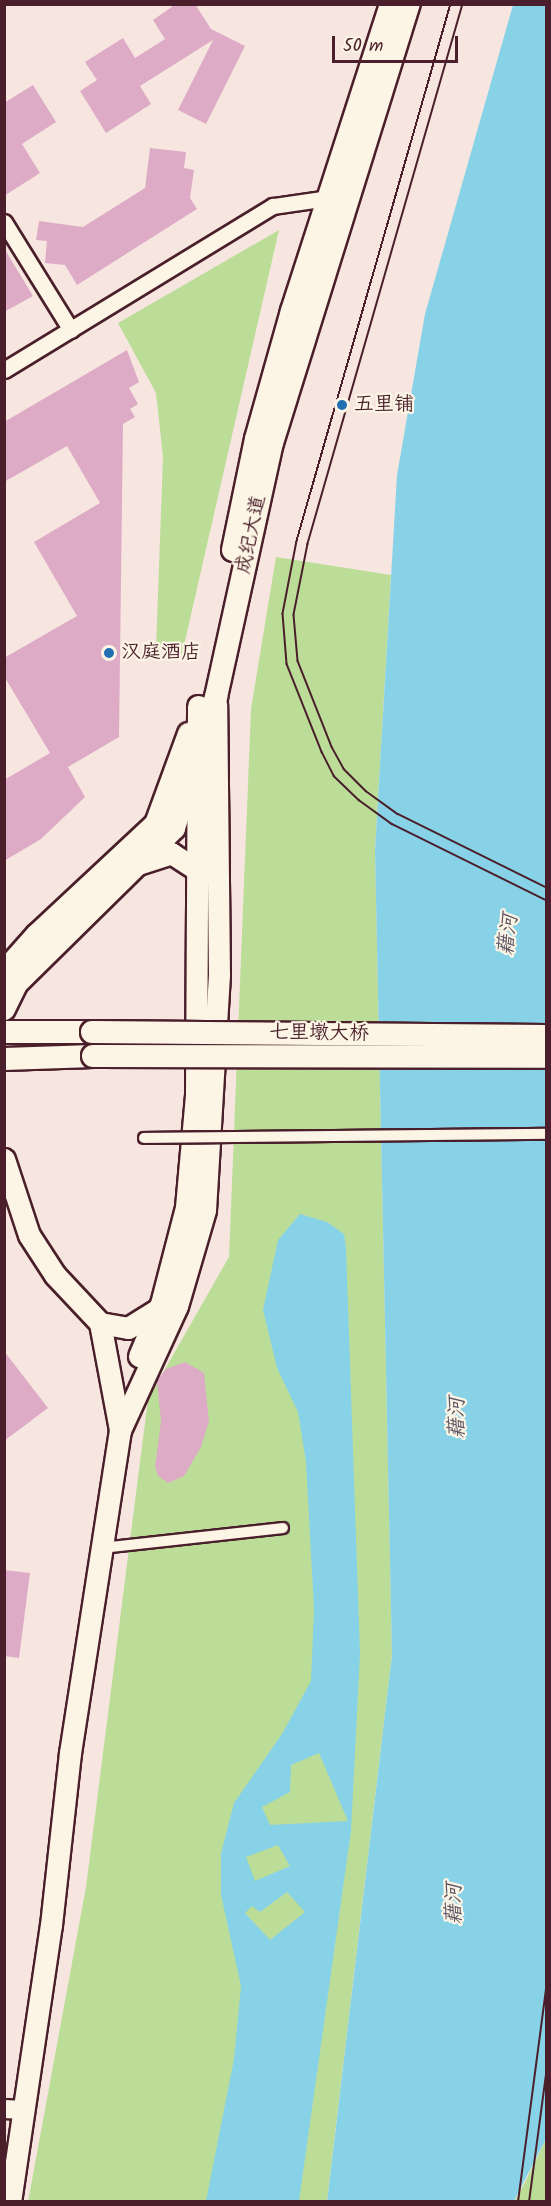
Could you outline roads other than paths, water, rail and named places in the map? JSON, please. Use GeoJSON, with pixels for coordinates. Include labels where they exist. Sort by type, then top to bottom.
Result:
{"type":"FeatureCollection","features":[{"type":"Feature","properties":{"kind":"main road","name":"成纪大道"},"geometry":{"type":"LineString","coordinates":[[4,1009],[16,984],[174,828],[199,751],[256,439],[328,198],[391,4]]}},
{"type":"Feature","properties":{"kind":"main road","name":"成纪大道"},"geometry":{"type":"LineString","coordinates":[[4,972],[37,934],[156,824],[207,702],[272,443],[408,4]]}},
{"type":"Feature","properties":{"kind":"main road"},"geometry":{"type":"LineString","coordinates":[[10,2202],[14,2110],[120,1430],[177,1306],[205,1210],[219,975],[207,702]]}},
{"type":"Feature","properties":{"kind":"main road"},"geometry":{"type":"LineString","coordinates":[[116,1409],[161,1304],[186,1207],[196,1094],[201,872],[199,751]]}},
{"type":"Feature","properties":{"kind":"main road"},"geometry":{"type":"LineString","coordinates":[[138,864],[171,853],[183,856],[201,872]]}},
{"type":"Feature","properties":{"kind":"main road","name":"七里墩大桥"},"geometry":{"type":"LineString","coordinates":[[4,1032],[546,1036]]}},
{"type":"Feature","properties":{"kind":"main road","name":"七里墩大桥"},"geometry":{"type":"LineString","coordinates":[[4,1059],[93,1056],[546,1057]]}},
{"type":"Feature","properties":{"kind":"main road"},"geometry":{"type":"LineString","coordinates":[[4,1159],[29,1235],[56,1275],[100,1323],[120,1430]]}},
{"type":"Feature","properties":{"kind":"main road"},"geometry":{"type":"LineString","coordinates":[[100,1323],[134,1326],[153,1316],[161,1304]]}},
{"type":"Feature","properties":{"kind":"street"},"geometry":{"type":"LineString","coordinates":[[4,370],[273,206],[328,198]]}},
{"type":"Feature","properties":{"kind":"street"},"geometry":{"type":"LineString","coordinates":[[4,222],[71,330]]}},
{"type":"Feature","properties":{"kind":"street"},"geometry":{"type":"LineString","coordinates":[[144,1138],[546,1134]]}},
{"type":"Feature","properties":{"kind":"street"},"geometry":{"type":"LineString","coordinates":[[102,1548],[283,1528]]}},
{"type":"Feature","properties":{"kind":"water","name":"藉河"},"geometry":{"type":"Polygon","coordinates":[[[513,5],[546,5],[546,2139],[514,2201],[327,2202],[392,1655],[375,850],[397,475],[425,314],[513,5]]]}},
{"type":"Feature","properties":{"kind":"water"},"geometry":{"type":"Polygon","coordinates":[[[300,1214],[327,1222],[344,1234],[346,1248],[360,1654],[351,1831],[299,2201],[206,2201],[234,2059],[241,1986],[221,1895],[221,1853],[234,1803],[282,1734],[311,1681],[314,1609],[306,1462],[298,1412],[277,1368],[263,1310],[278,1240],[300,1214]],[[319,1753],[291,1765],[290,1792],[262,1807],[270,1825],[348,1821],[319,1753]],[[278,1845],[246,1857],[255,1881],[290,1866],[278,1845]],[[287,1892],[260,1912],[252,1906],[245,1913],[270,1940],[305,1912],[287,1892]]]}},
{"type":"Feature","properties":{"kind":"tram line"},"geometry":{"type":"LineString","coordinates":[[451,4],[297,541],[283,614],[287,664],[334,776],[359,800],[392,824],[546,900]]}},
{"type":"Feature","properties":{"kind":"tram line"},"geometry":{"type":"LineString","coordinates":[[463,4],[308,544],[294,615],[298,661],[332,747],[344,769],[366,791],[398,814],[546,887]]}},
{"type":"Feature","properties":{"kind":"tram line"},"geometry":{"type":"LineString","coordinates":[[518,2202],[546,1989]]}},
{"type":"Feature","properties":{"kind":"tram line"},"geometry":{"type":"LineString","coordinates":[[529,2202],[546,2074]]}},
{"type":"Feature","properties":{"kind":"place","name":"五里铺"},"geometry":{"type":"Point","coordinates":[342,405]}},
{"type":"Feature","properties":{"kind":"place","name":"汉庭酒店"},"geometry":{"type":"Point","coordinates":[109,653]}}]}
